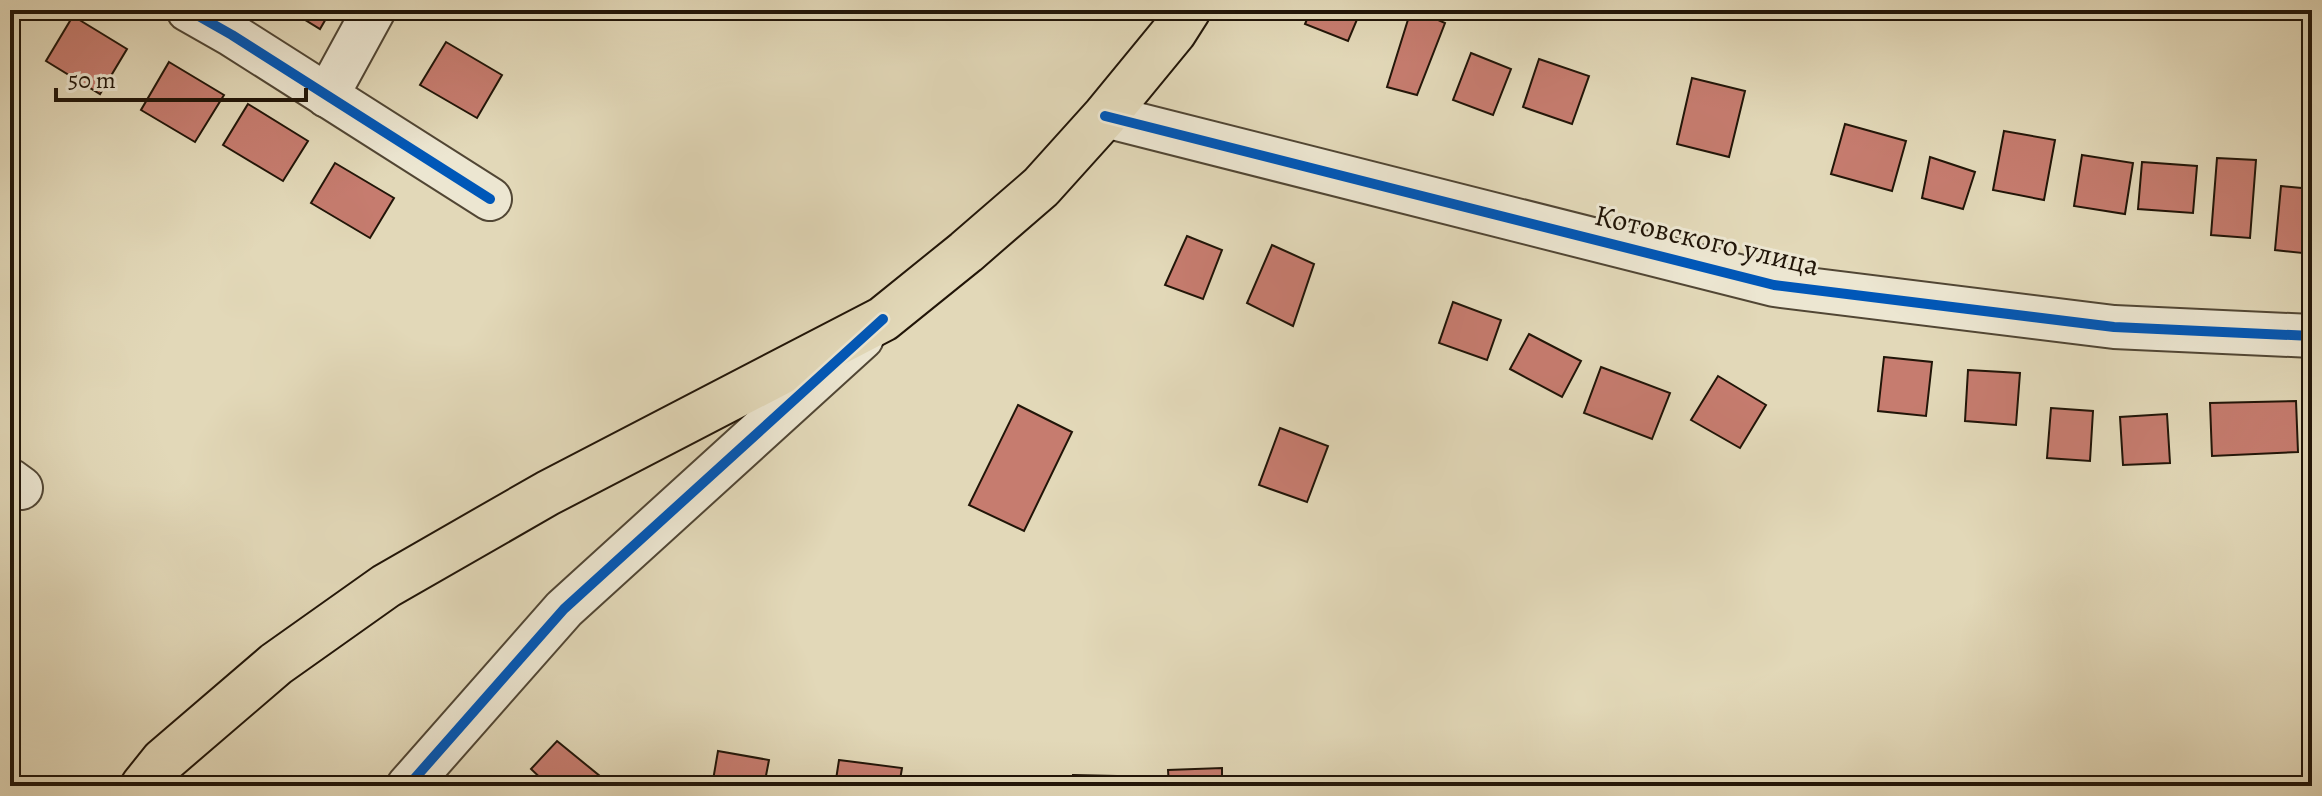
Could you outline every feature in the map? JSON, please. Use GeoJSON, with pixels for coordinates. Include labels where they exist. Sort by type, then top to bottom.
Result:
{"type":"FeatureCollection","features":[{"type":"Feature","properties":{"kind":"main road"},"geometry":{"type":"LineString","coordinates":[[143,786],[163,761],[276,664],[386,586],[548,493],[883,319],[1041,187],[1105,116],[1174,32],[1188,10]]}},
{"type":"Feature","properties":{"kind":"street"},"geometry":{"type":"LineString","coordinates":[[188,10],[490,199]]}},
{"type":"Feature","properties":{"kind":"street"},"geometry":{"type":"LineString","coordinates":[[327,96],[374,10]]}},
{"type":"Feature","properties":{"kind":"street","name":"Котовского улица"},"geometry":{"type":"LineString","coordinates":[[1105,116],[1774,285],[2114,327],[2312,336]]}},
{"type":"Feature","properties":{"kind":"street"},"geometry":{"type":"LineString","coordinates":[[411,785],[564,609],[883,319]]}},
{"type":"Feature","properties":{"kind":"building"},"geometry":{"type":"Polygon","coordinates":[[[289,10],[331,10],[320,29],[289,10]]]}},
{"type":"Feature","properties":{"kind":"building"},"geometry":{"type":"Polygon","coordinates":[[[1311,10],[1361,10],[1348,41],[1305,24],[1311,10]]]}},
{"type":"Feature","properties":{"kind":"building"},"geometry":{"type":"Polygon","coordinates":[[[1411,10],[1445,23],[1417,95],[1387,87],[1411,10]]]}},
{"type":"Feature","properties":{"kind":"building"},"geometry":{"type":"Polygon","coordinates":[[[73,16],[127,49],[100,94],[46,61],[73,16]]]}},
{"type":"Feature","properties":{"kind":"building"},"geometry":{"type":"Polygon","coordinates":[[[446,42],[502,75],[477,118],[420,85],[446,42]]]}},
{"type":"Feature","properties":{"kind":"building"},"geometry":{"type":"Polygon","coordinates":[[[1471,53],[1511,69],[1493,115],[1453,100],[1471,53]]]}},
{"type":"Feature","properties":{"kind":"building"},"geometry":{"type":"Polygon","coordinates":[[[1539,59],[1589,76],[1572,124],[1523,107],[1539,59]]]}},
{"type":"Feature","properties":{"kind":"building"},"geometry":{"type":"Polygon","coordinates":[[[169,62],[224,95],[195,142],[141,110],[169,62]]]}},
{"type":"Feature","properties":{"kind":"building"},"geometry":{"type":"Polygon","coordinates":[[[1692,78],[1745,91],[1729,157],[1677,144],[1692,78]]]}},
{"type":"Feature","properties":{"kind":"building"},"geometry":{"type":"Polygon","coordinates":[[[248,104],[308,141],[283,181],[223,145],[248,104]]]}},
{"type":"Feature","properties":{"kind":"building"},"geometry":{"type":"Polygon","coordinates":[[[1845,124],[1906,141],[1892,191],[1831,174],[1845,124]]]}},
{"type":"Feature","properties":{"kind":"building"},"geometry":{"type":"Polygon","coordinates":[[[2004,131],[2055,140],[2044,200],[1993,190],[2004,131]]]}},
{"type":"Feature","properties":{"kind":"building"},"geometry":{"type":"Polygon","coordinates":[[[2082,155],[2133,163],[2125,214],[2074,206],[2082,155]]]}},
{"type":"Feature","properties":{"kind":"building"},"geometry":{"type":"Polygon","coordinates":[[[1930,157],[1975,172],[1963,209],[1922,198],[1930,157]]]}},
{"type":"Feature","properties":{"kind":"building"},"geometry":{"type":"Polygon","coordinates":[[[2217,158],[2256,160],[2250,238],[2211,235],[2217,158]]]}},
{"type":"Feature","properties":{"kind":"building"},"geometry":{"type":"Polygon","coordinates":[[[2142,162],[2197,166],[2193,213],[2138,209],[2142,162]]]}},
{"type":"Feature","properties":{"kind":"building"},"geometry":{"type":"Polygon","coordinates":[[[335,163],[394,198],[370,238],[311,203],[335,163]]]}},
{"type":"Feature","properties":{"kind":"building"},"geometry":{"type":"Polygon","coordinates":[[[2281,186],[2312,189],[2312,254],[2275,250],[2281,186]]]}},
{"type":"Feature","properties":{"kind":"building"},"geometry":{"type":"Polygon","coordinates":[[[1187,236],[1222,250],[1203,299],[1165,285],[1187,236]]]}},
{"type":"Feature","properties":{"kind":"building"},"geometry":{"type":"Polygon","coordinates":[[[1272,245],[1314,264],[1293,326],[1247,303],[1272,245]]]}},
{"type":"Feature","properties":{"kind":"building"},"geometry":{"type":"Polygon","coordinates":[[[1453,302],[1501,320],[1487,360],[1439,343],[1453,302]]]}},
{"type":"Feature","properties":{"kind":"building"},"geometry":{"type":"Polygon","coordinates":[[[1529,334],[1581,361],[1562,397],[1510,369],[1529,334]]]}},
{"type":"Feature","properties":{"kind":"building"},"geometry":{"type":"Polygon","coordinates":[[[1884,357],[1932,362],[1926,416],[1878,411],[1884,357]]]}},
{"type":"Feature","properties":{"kind":"building"},"geometry":{"type":"Polygon","coordinates":[[[1601,367],[1670,393],[1652,439],[1584,413],[1601,367]]]}},
{"type":"Feature","properties":{"kind":"building"},"geometry":{"type":"Polygon","coordinates":[[[1968,370],[2020,373],[2016,425],[1965,421],[1968,370]]]}},
{"type":"Feature","properties":{"kind":"building"},"geometry":{"type":"Polygon","coordinates":[[[1718,376],[1766,405],[1740,448],[1691,420],[1718,376]]]}},
{"type":"Feature","properties":{"kind":"building"},"geometry":{"type":"Polygon","coordinates":[[[2296,401],[2298,452],[2212,456],[2210,403],[2296,401]]]}},
{"type":"Feature","properties":{"kind":"building"},"geometry":{"type":"Polygon","coordinates":[[[1018,405],[1072,432],[1024,531],[969,505],[1018,405]]]}},
{"type":"Feature","properties":{"kind":"building"},"geometry":{"type":"Polygon","coordinates":[[[2051,408],[2093,411],[2090,461],[2047,458],[2051,408]]]}},
{"type":"Feature","properties":{"kind":"building"},"geometry":{"type":"Polygon","coordinates":[[[2167,414],[2170,463],[2123,465],[2120,417],[2167,414]]]}},
{"type":"Feature","properties":{"kind":"building"},"geometry":{"type":"Polygon","coordinates":[[[1280,428],[1328,446],[1307,502],[1259,485],[1280,428]]]}},
{"type":"Feature","properties":{"kind":"building"},"geometry":{"type":"Polygon","coordinates":[[[557,741],[606,781],[602,786],[549,786],[531,769],[557,741]]]}},
{"type":"Feature","properties":{"kind":"building"},"geometry":{"type":"Polygon","coordinates":[[[718,751],[769,760],[764,786],[712,786],[718,751]]]}},
{"type":"Feature","properties":{"kind":"building"},"geometry":{"type":"Polygon","coordinates":[[[839,760],[902,768],[899,786],[835,786],[839,760]]]}},
{"type":"Feature","properties":{"kind":"building"},"geometry":{"type":"Polygon","coordinates":[[[1222,768],[1222,786],[1169,786],[1168,770],[1222,768]]]}},
{"type":"Feature","properties":{"kind":"building"},"geometry":{"type":"Polygon","coordinates":[[[1073,775],[1116,776],[1115,786],[1072,786],[1073,775]]]}},
{"type":"Feature","properties":{"kind":"building"},"geometry":{"type":"Polygon","coordinates":[[[1339,778],[1339,786],[1290,786],[1290,781],[1339,778]]]}},
{"type":"Feature","properties":{"kind":"building"},"geometry":{"type":"Polygon","coordinates":[[[976,779],[1030,786],[976,786],[976,779]]]}},
{"type":"Feature","properties":{"kind":"building"},"geometry":{"type":"Polygon","coordinates":[[[2125,780],[2174,781],[2174,786],[2125,786],[2125,780]]]}},
{"type":"Feature","properties":{"kind":"cycle path"},"geometry":{"type":"LineString","coordinates":[[188,10],[490,199]]}},
{"type":"Feature","properties":{"kind":"cycle path"},"geometry":{"type":"LineString","coordinates":[[1105,116],[1774,285],[2114,327],[2312,336]]}},
{"type":"Feature","properties":{"kind":"cycle path"},"geometry":{"type":"LineString","coordinates":[[408,786],[564,609],[883,319]]}}]}
